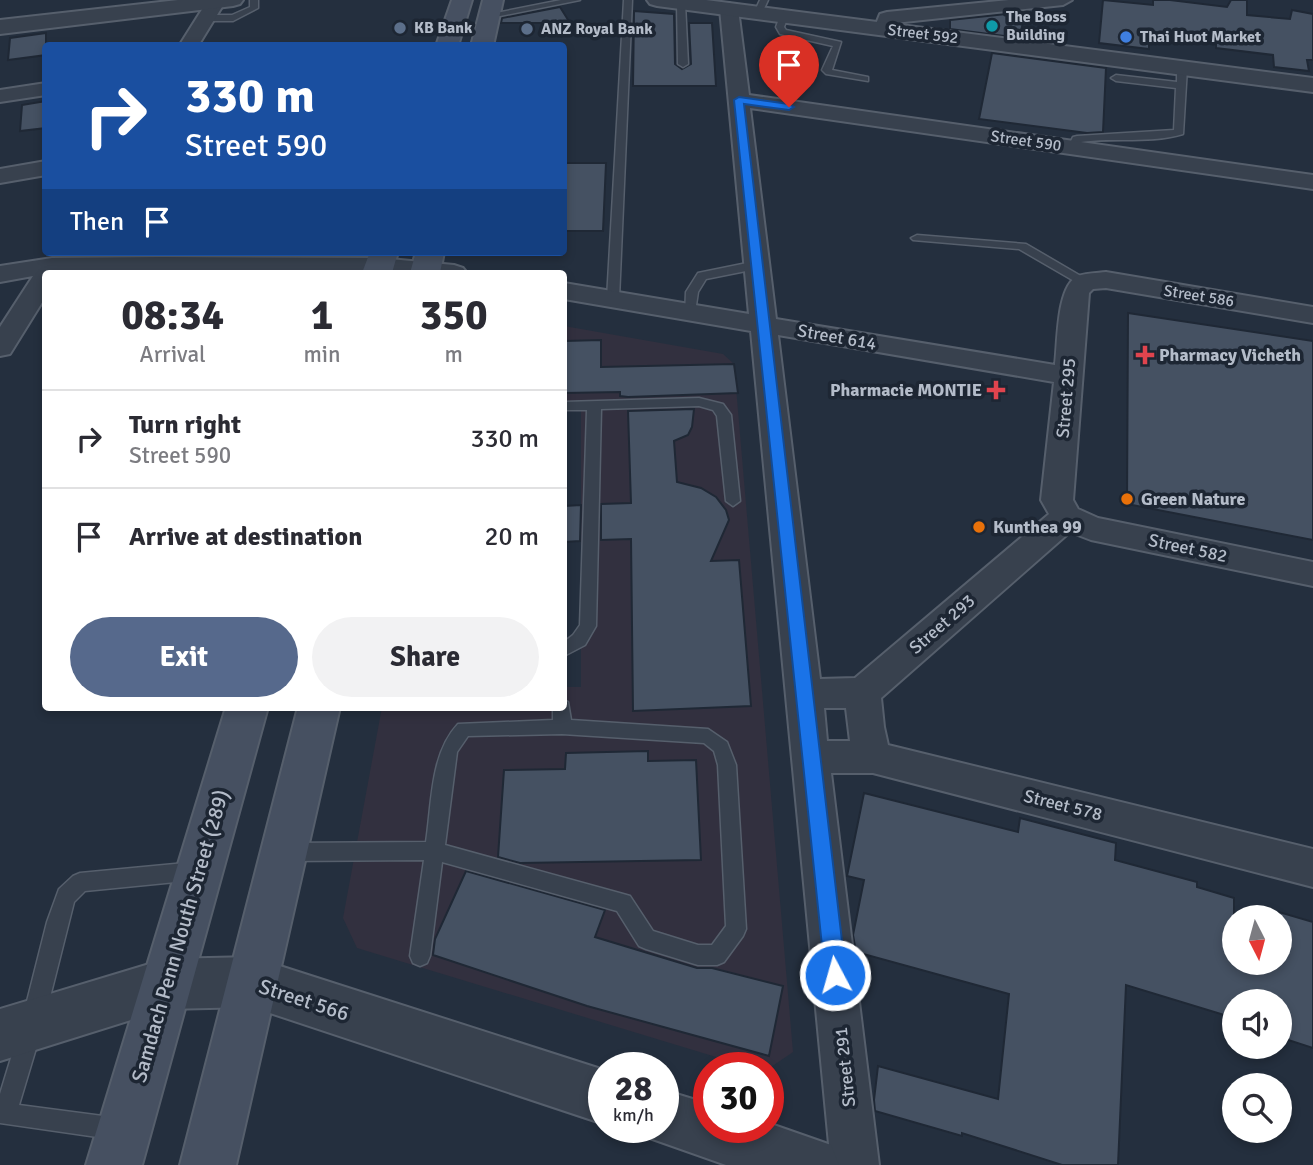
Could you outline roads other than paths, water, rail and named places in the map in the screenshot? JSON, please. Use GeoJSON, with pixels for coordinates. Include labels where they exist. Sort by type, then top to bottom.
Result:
{"type":"FeatureCollection","features":[{"type":"Feature","properties":{"kind":"main road"},"geometry":{"type":"LineString","coordinates":[[448,42],[462,0]]}},
{"type":"Feature","properties":{"kind":"main road"},"geometry":{"type":"LineString","coordinates":[[483,42],[492,7]]}},
{"type":"Feature","properties":{"kind":"main road","name":"Samdach Penn Nouth Street (289)"},"geometry":{"type":"LineString","coordinates":[[119,1148],[246,711]]}},
{"type":"Feature","properties":{"kind":"main road"},"geometry":{"type":"LineString","coordinates":[[208,1165],[318,711]]}},
{"type":"Feature","properties":{"kind":"street"},"geometry":{"type":"LineString","coordinates":[[883,29],[887,18],[1063,0]]}},
{"type":"Feature","properties":{"kind":"street","name":"Street 592"},"geometry":{"type":"LineString","coordinates":[[665,1],[750,7],[785,16],[1182,77],[1313,85]]}},
{"type":"Feature","properties":{"kind":"street"},"geometry":{"type":"LineString","coordinates":[[0,27],[218,7]]}},
{"type":"Feature","properties":{"kind":"street"},"geometry":{"type":"LineString","coordinates":[[191,42],[218,7]]}},
{"type":"Feature","properties":{"kind":"street","name":"Street 291"},"geometry":{"type":"LineString","coordinates":[[750,7],[739,100],[855,1165]]}},
{"type":"Feature","properties":{"kind":"street"},"geometry":{"type":"LineString","coordinates":[[0,96],[42,90]]}},
{"type":"Feature","properties":{"kind":"street","name":"Street 590"},"geometry":{"type":"LineString","coordinates":[[739,100],[1313,182]]}},
{"type":"Feature","properties":{"kind":"street"},"geometry":{"type":"LineString","coordinates":[[0,176],[42,170]]}},
{"type":"Feature","properties":{"kind":"street"},"geometry":{"type":"LineString","coordinates":[[0,274],[51,266],[165,258],[380,263],[434,267]]}},
{"type":"Feature","properties":{"kind":"street"},"geometry":{"type":"LineString","coordinates":[[0,347],[42,280]]}},
{"type":"Feature","properties":{"kind":"street","name":"Street 586"},"geometry":{"type":"LineString","coordinates":[[1085,282],[1106,280],[1313,314]]}},
{"type":"Feature","properties":{"kind":"street","name":"Street 295"},"geometry":{"type":"LineString","coordinates":[[1066,517],[1057,500],[1076,291],[1085,282]]}},
{"type":"Feature","properties":{"kind":"street","name":"Street 614"},"geometry":{"type":"LineString","coordinates":[[567,291],[1068,376]]}},
{"type":"Feature","properties":{"kind":"street","name":"Street 582"},"geometry":{"type":"LineString","coordinates":[[1066,517],[1091,528],[1313,574]]}},
{"type":"Feature","properties":{"kind":"street","name":"Street 293"},"geometry":{"type":"LineString","coordinates":[[863,693],[1066,517]]}},
{"type":"Feature","properties":{"kind":"street"},"geometry":{"type":"LineString","coordinates":[[804,694],[863,693],[865,727],[873,758]]}},
{"type":"Feature","properties":{"kind":"street","name":"Street 578"},"geometry":{"type":"LineString","coordinates":[[812,757],[873,758],[1313,868]]}},
{"type":"Feature","properties":{"kind":"street","name":"Street 566"},"geometry":{"type":"LineString","coordinates":[[16,1030],[166,985],[252,982],[588,1092]]}},
{"type":"Feature","properties":{"kind":"street"},"geometry":{"type":"LineString","coordinates":[[679,1122],[811,1165]]}},
{"type":"Feature","properties":{"kind":"lane"},"geometry":{"type":"LineString","coordinates":[[218,7],[233,18],[254,8],[254,0]]}},
{"type":"Feature","properties":{"kind":"lane"},"geometry":{"type":"LineString","coordinates":[[492,7],[576,0]]}},
{"type":"Feature","properties":{"kind":"lane"},"geometry":{"type":"LineString","coordinates":[[613,299],[628,0]]}},
{"type":"Feature","properties":{"kind":"lane"},"geometry":{"type":"LineString","coordinates":[[665,1],[683,64]]}},
{"type":"Feature","properties":{"kind":"lane"},"geometry":{"type":"LineString","coordinates":[[785,16],[780,27],[783,32],[838,44],[827,70],[829,72],[865,79]]}},
{"type":"Feature","properties":{"kind":"lane"},"geometry":{"type":"LineString","coordinates":[[1073,147],[1077,139],[1098,136],[1169,135],[1178,132],[1182,77],[1116,78]]}},
{"type":"Feature","properties":{"kind":"lane"},"geometry":{"type":"LineString","coordinates":[[917,238],[1023,246],[1085,282]]}},
{"type":"Feature","properties":{"kind":"lane"},"geometry":{"type":"LineString","coordinates":[[689,312],[692,292],[702,276],[757,265]]}},
{"type":"Feature","properties":{"kind":"lane"},"geometry":{"type":"LineString","coordinates":[[567,406],[699,402],[718,407],[724,415],[733,500]]}},
{"type":"Feature","properties":{"kind":"lane"},"geometry":{"type":"LineString","coordinates":[[567,648],[579,640],[588,626],[594,405]]}},
{"type":"Feature","properties":{"kind":"lane"},"geometry":{"type":"LineString","coordinates":[[562,711],[562,727]]}},
{"type":"Feature","properties":{"kind":"lane"},"geometry":{"type":"LineString","coordinates":[[284,852],[434,852],[624,903],[646,939],[698,955],[717,955],[736,929],[727,765],[721,747],[708,736],[562,727],[464,729],[449,751],[434,852],[420,956]]}},
{"type":"Feature","properties":{"kind":"lane"},"geometry":{"type":"LineString","coordinates":[[119,1148],[5,1114],[16,1030],[66,896],[79,882],[199,871]]}},
{"type":"Feature","properties":{"kind":"place","name":"The Boss Building"},"geometry":{"type":"Point","coordinates":[992,26]}},
{"type":"Feature","properties":{"kind":"place","name":"KB Bank"},"geometry":{"type":"Point","coordinates":[400,28]}},
{"type":"Feature","properties":{"kind":"place","name":"ANZ Royal Bank"},"geometry":{"type":"Point","coordinates":[527,29]}},
{"type":"Feature","properties":{"kind":"place","name":"Thai Huot Market"},"geometry":{"type":"Point","coordinates":[1126,37]}},
{"type":"Feature","properties":{"kind":"place","name":"Pharmacy Vicheth"},"geometry":{"type":"Point","coordinates":[1145,355]}},
{"type":"Feature","properties":{"kind":"place","name":"Pharmacie MONTIE"},"geometry":{"type":"Point","coordinates":[996,390]}},
{"type":"Feature","properties":{"kind":"place","name":"Green Nature"},"geometry":{"type":"Point","coordinates":[1127,499]}},
{"type":"Feature","properties":{"kind":"place","name":"Kunthea 99"},"geometry":{"type":"Point","coordinates":[979,527]}}]}
